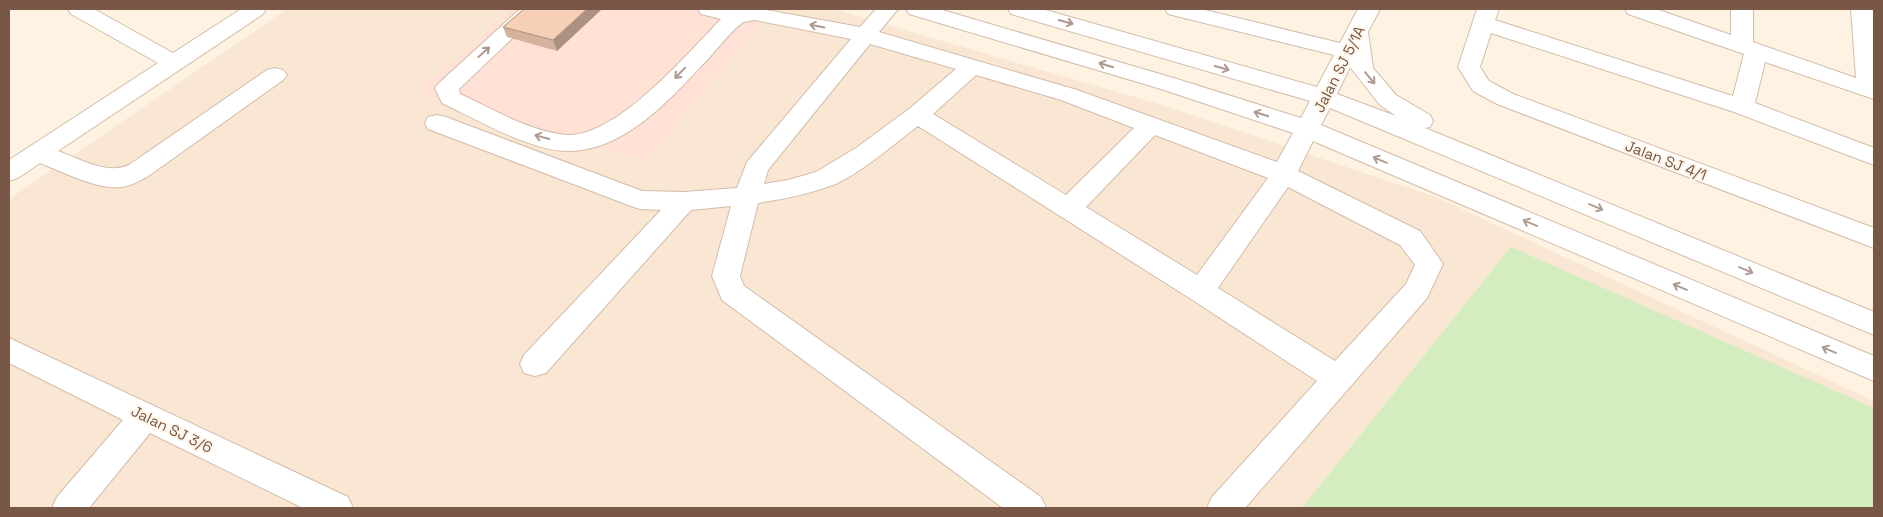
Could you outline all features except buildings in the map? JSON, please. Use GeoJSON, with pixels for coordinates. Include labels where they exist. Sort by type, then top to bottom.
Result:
{"type":"FeatureCollection","features":[{"type":"Feature","properties":{"kind":"street"},"geometry":{"type":"LineString","coordinates":[[79,9],[174,63]]}},
{"type":"Feature","properties":{"kind":"street"},"geometry":{"type":"LineString","coordinates":[[9,172],[255,9]]}},
{"type":"Feature","properties":{"kind":"street"},"geometry":{"type":"LineString","coordinates":[[532,9],[462,72],[447,88],[450,98],[538,136],[570,143],[590,140],[609,132],[622,126],[644,110],[735,17]]}},
{"type":"Feature","properties":{"kind":"street"},"geometry":{"type":"LineString","coordinates":[[709,9],[735,17],[755,14],[865,35],[1069,94],[1284,174],[1410,238],[1429,264],[1417,290],[1337,378],[1224,508]]}},
{"type":"Feature","properties":{"kind":"street"},"geometry":{"type":"LineString","coordinates":[[887,9],[756,168],[726,276],[732,292],[1029,508]]}},
{"type":"Feature","properties":{"kind":"street"},"geometry":{"type":"LineString","coordinates":[[917,9],[1169,84],[1308,129],[1874,369]]}},
{"type":"Feature","properties":{"kind":"street"},"geometry":{"type":"LineString","coordinates":[[1020,9],[1324,98],[1478,157],[1874,324]]}},
{"type":"Feature","properties":{"kind":"street"},"geometry":{"type":"LineString","coordinates":[[1176,9],[1353,42],[1362,69],[1388,100],[1478,157]]}},
{"type":"Feature","properties":{"kind":"street","name":"Jalan SJ 5/1A"},"geometry":{"type":"LineString","coordinates":[[1201,291],[1284,174],[1369,9]]}},
{"type":"Feature","properties":{"kind":"street"},"geometry":{"type":"LineString","coordinates":[[1636,9],[1872,91],[1862,9]]}},
{"type":"Feature","properties":{"kind":"street"},"geometry":{"type":"LineString","coordinates":[[1742,9],[1749,48],[1742,106]]}},
{"type":"Feature","properties":{"kind":"street"},"geometry":{"type":"LineString","coordinates":[[1486,16],[1742,106],[1874,157]]}},
{"type":"Feature","properties":{"kind":"street","name":"Jalan SJ 4/1"},"geometry":{"type":"LineString","coordinates":[[1486,16],[1469,67],[1481,86],[1505,100],[1874,238]]}},
{"type":"Feature","properties":{"kind":"street"},"geometry":{"type":"LineString","coordinates":[[437,123],[640,200],[684,201],[747,196],[788,189],[825,178],[865,154],[917,116],[973,66]]}},
{"type":"Feature","properties":{"kind":"street"},"geometry":{"type":"LineString","coordinates":[[38,153],[106,178],[122,178],[138,171],[275,76]]}},
{"type":"Feature","properties":{"kind":"street"},"geometry":{"type":"LineString","coordinates":[[917,116],[1201,291],[1337,378]]}},
{"type":"Feature","properties":{"kind":"street"},"geometry":{"type":"LineString","coordinates":[[1068,209],[1151,125]]}},
{"type":"Feature","properties":{"kind":"street"},"geometry":{"type":"LineString","coordinates":[[535,364],[684,201]]}},
{"type":"Feature","properties":{"kind":"street","name":"Jalan SJ 3/6"},"geometry":{"type":"LineString","coordinates":[[12,357],[145,416],[336,508]]}},
{"type":"Feature","properties":{"kind":"street"},"geometry":{"type":"LineString","coordinates":[[69,508],[145,416]]}},
{"type":"Feature","properties":{"kind":"shaded area"},"geometry":{"type":"Polygon","coordinates":[[[287,9],[833,9],[1162,105],[1436,197],[1874,401],[1874,508],[9,508],[9,199],[287,9]]]}},
{"type":"Feature","properties":{"kind":"shaded area"},"geometry":{"type":"Polygon","coordinates":[[[514,9],[772,9],[647,161],[416,92],[514,9]]]}},
{"type":"Feature","properties":{"kind":"green space"},"geometry":{"type":"Polygon","coordinates":[[[1511,247],[1874,408],[1874,508],[1302,508],[1511,247]]]}}]}
